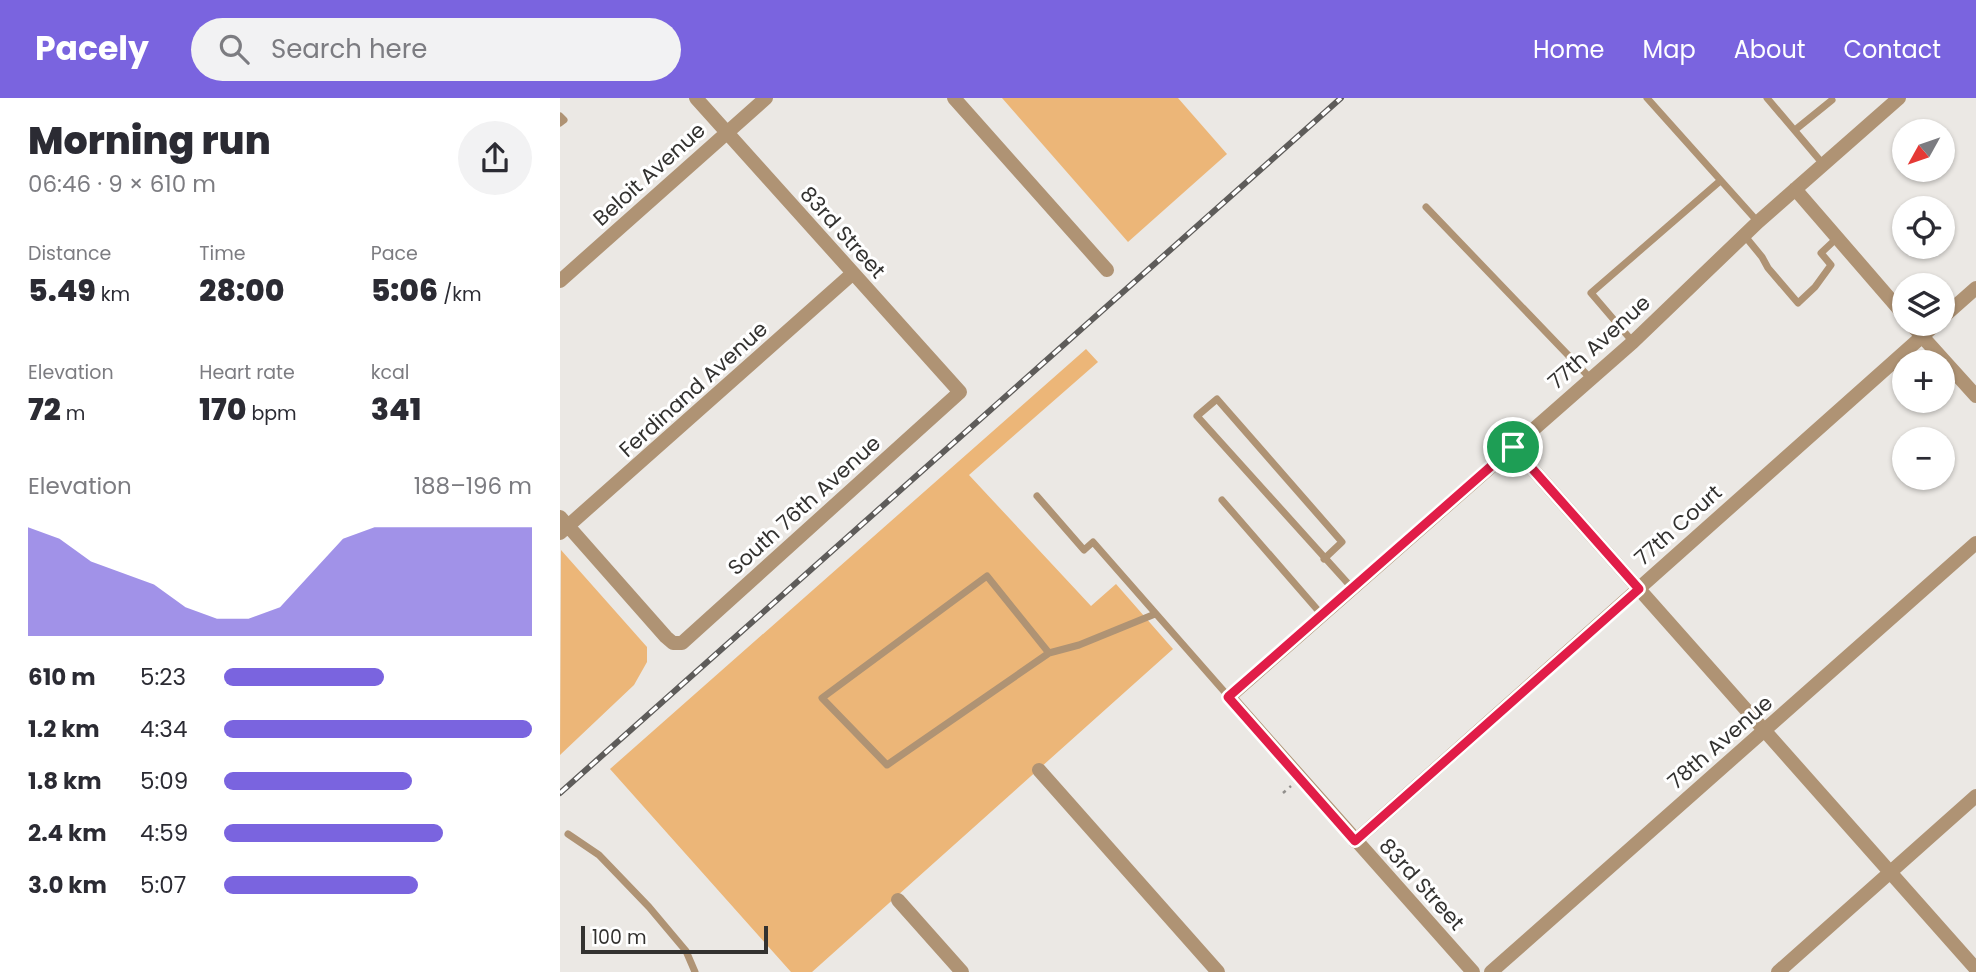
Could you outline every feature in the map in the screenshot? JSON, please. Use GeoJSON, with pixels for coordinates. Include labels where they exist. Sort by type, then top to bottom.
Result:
{"type":"FeatureCollection","features":[{"type":"Feature","properties":{"kind":"street","name":"83rd Street"},"geometry":{"type":"LineString","coordinates":[[696,98],[960,392]]}},
{"type":"Feature","properties":{"kind":"street","name":"Beloit Avenue"},"geometry":{"type":"LineString","coordinates":[[560,281],[766,98]]}},
{"type":"Feature","properties":{"kind":"street"},"geometry":{"type":"LineString","coordinates":[[954,98],[1107,270]]}},
{"type":"Feature","properties":{"kind":"street","name":"77th Avenue"},"geometry":{"type":"LineString","coordinates":[[1228,697],[1633,342],[1758,222],[1899,98]]}},
{"type":"Feature","properties":{"kind":"street"},"geometry":{"type":"LineString","coordinates":[[1795,189],[1892,301]]}},
{"type":"Feature","properties":{"kind":"street","name":"Ferdinand Avenue"},"geometry":{"type":"LineString","coordinates":[[563,525],[852,274]]}},
{"type":"Feature","properties":{"kind":"street"},"geometry":{"type":"LineString","coordinates":[[1955,306],[1976,288]]}},
{"type":"Feature","properties":{"kind":"street"},"geometry":{"type":"LineString","coordinates":[[1922,336],[1976,397]]}},
{"type":"Feature","properties":{"kind":"street","name":"77th Court"},"geometry":{"type":"LineString","coordinates":[[1355,841],[1922,336]]}},
{"type":"Feature","properties":{"kind":"street","name":"South 76th Avenue"},"geometry":{"type":"LineString","coordinates":[[563,525],[673,643],[682,643],[960,392]]}},
{"type":"Feature","properties":{"kind":"street"},"geometry":{"type":"LineString","coordinates":[[1513,447],[1976,969]]}},
{"type":"Feature","properties":{"kind":"street","name":"78th Avenue"},"geometry":{"type":"LineString","coordinates":[[1491,972],[1976,542]]}},
{"type":"Feature","properties":{"kind":"street","name":"83rd Street"},"geometry":{"type":"LineString","coordinates":[[1228,697],[1473,972]]}},
{"type":"Feature","properties":{"kind":"street"},"geometry":{"type":"LineString","coordinates":[[1039,769],[1218,972]]}},
{"type":"Feature","properties":{"kind":"street"},"geometry":{"type":"LineString","coordinates":[[1778,972],[1976,796]]}},
{"type":"Feature","properties":{"kind":"street"},"geometry":{"type":"LineString","coordinates":[[898,900],[962,972]]}},
{"type":"Feature","properties":{"kind":"lane"},"geometry":{"type":"LineString","coordinates":[[1647,98],[1758,222]]}},
{"type":"Feature","properties":{"kind":"lane"},"geometry":{"type":"LineString","coordinates":[[1767,98],[1824,164]]}},
{"type":"Feature","properties":{"kind":"lane"},"geometry":{"type":"LineString","coordinates":[[1795,130],[1832,100]]}},
{"type":"Feature","properties":{"kind":"lane"},"geometry":{"type":"LineString","coordinates":[[560,116],[564,120],[560,123]]}},
{"type":"Feature","properties":{"kind":"lane"},"geometry":{"type":"LineString","coordinates":[[1633,342],[1591,293],[1720,181]]}},
{"type":"Feature","properties":{"kind":"lane"},"geometry":{"type":"LineString","coordinates":[[1426,207],[1591,379]]}},
{"type":"Feature","properties":{"kind":"lane"},"geometry":{"type":"LineString","coordinates":[[1744,235],[1798,303],[1832,265],[1822,253],[1837,238]]}},
{"type":"Feature","properties":{"kind":"lane"},"geometry":{"type":"LineString","coordinates":[[1324,559],[1342,542],[1217,398],[1197,416],[1324,559],[1353,590]]}},
{"type":"Feature","properties":{"kind":"lane"},"geometry":{"type":"LineString","coordinates":[[1037,496],[1084,550],[1093,542],[1228,697]]}},
{"type":"Feature","properties":{"kind":"lane"},"geometry":{"type":"LineString","coordinates":[[1222,500],[1323,615]]}},
{"type":"Feature","properties":{"kind":"lane"},"geometry":{"type":"LineString","coordinates":[[1049,653],[987,576],[822,698],[887,765],[1049,653],[1079,645],[1155,614]]}},
{"type":"Feature","properties":{"kind":"lane"},"geometry":{"type":"LineString","coordinates":[[568,834],[598,855],[649,907],[686,951],[695,972]]}},
{"type":"Feature","properties":{"kind":"shaded area"},"geometry":{"type":"Polygon","coordinates":[[[1002,98],[1178,98],[1227,154],[1128,242],[1002,98]]]}},
{"type":"Feature","properties":{"kind":"shaded area"},"geometry":{"type":"Polygon","coordinates":[[[1086,349],[1098,362],[969,475],[1091,606],[1116,584],[1173,649],[812,972],[791,972],[610,769],[1086,349]]]}},
{"type":"Feature","properties":{"kind":"shaded area"},"geometry":{"type":"Polygon","coordinates":[[[561,550],[647,647],[647,662],[634,685],[560,755],[561,550]]]}},
{"type":"Feature","properties":{"kind":"railway"},"geometry":{"type":"LineString","coordinates":[[560,793],[1341,98]]}},
{"type":"Feature","properties":{"kind":"route"},"geometry":{"type":"LineString","coordinates":[[1513,447],[1639,589],[1355,841],[1228,697],[1513,447]]}}]}
